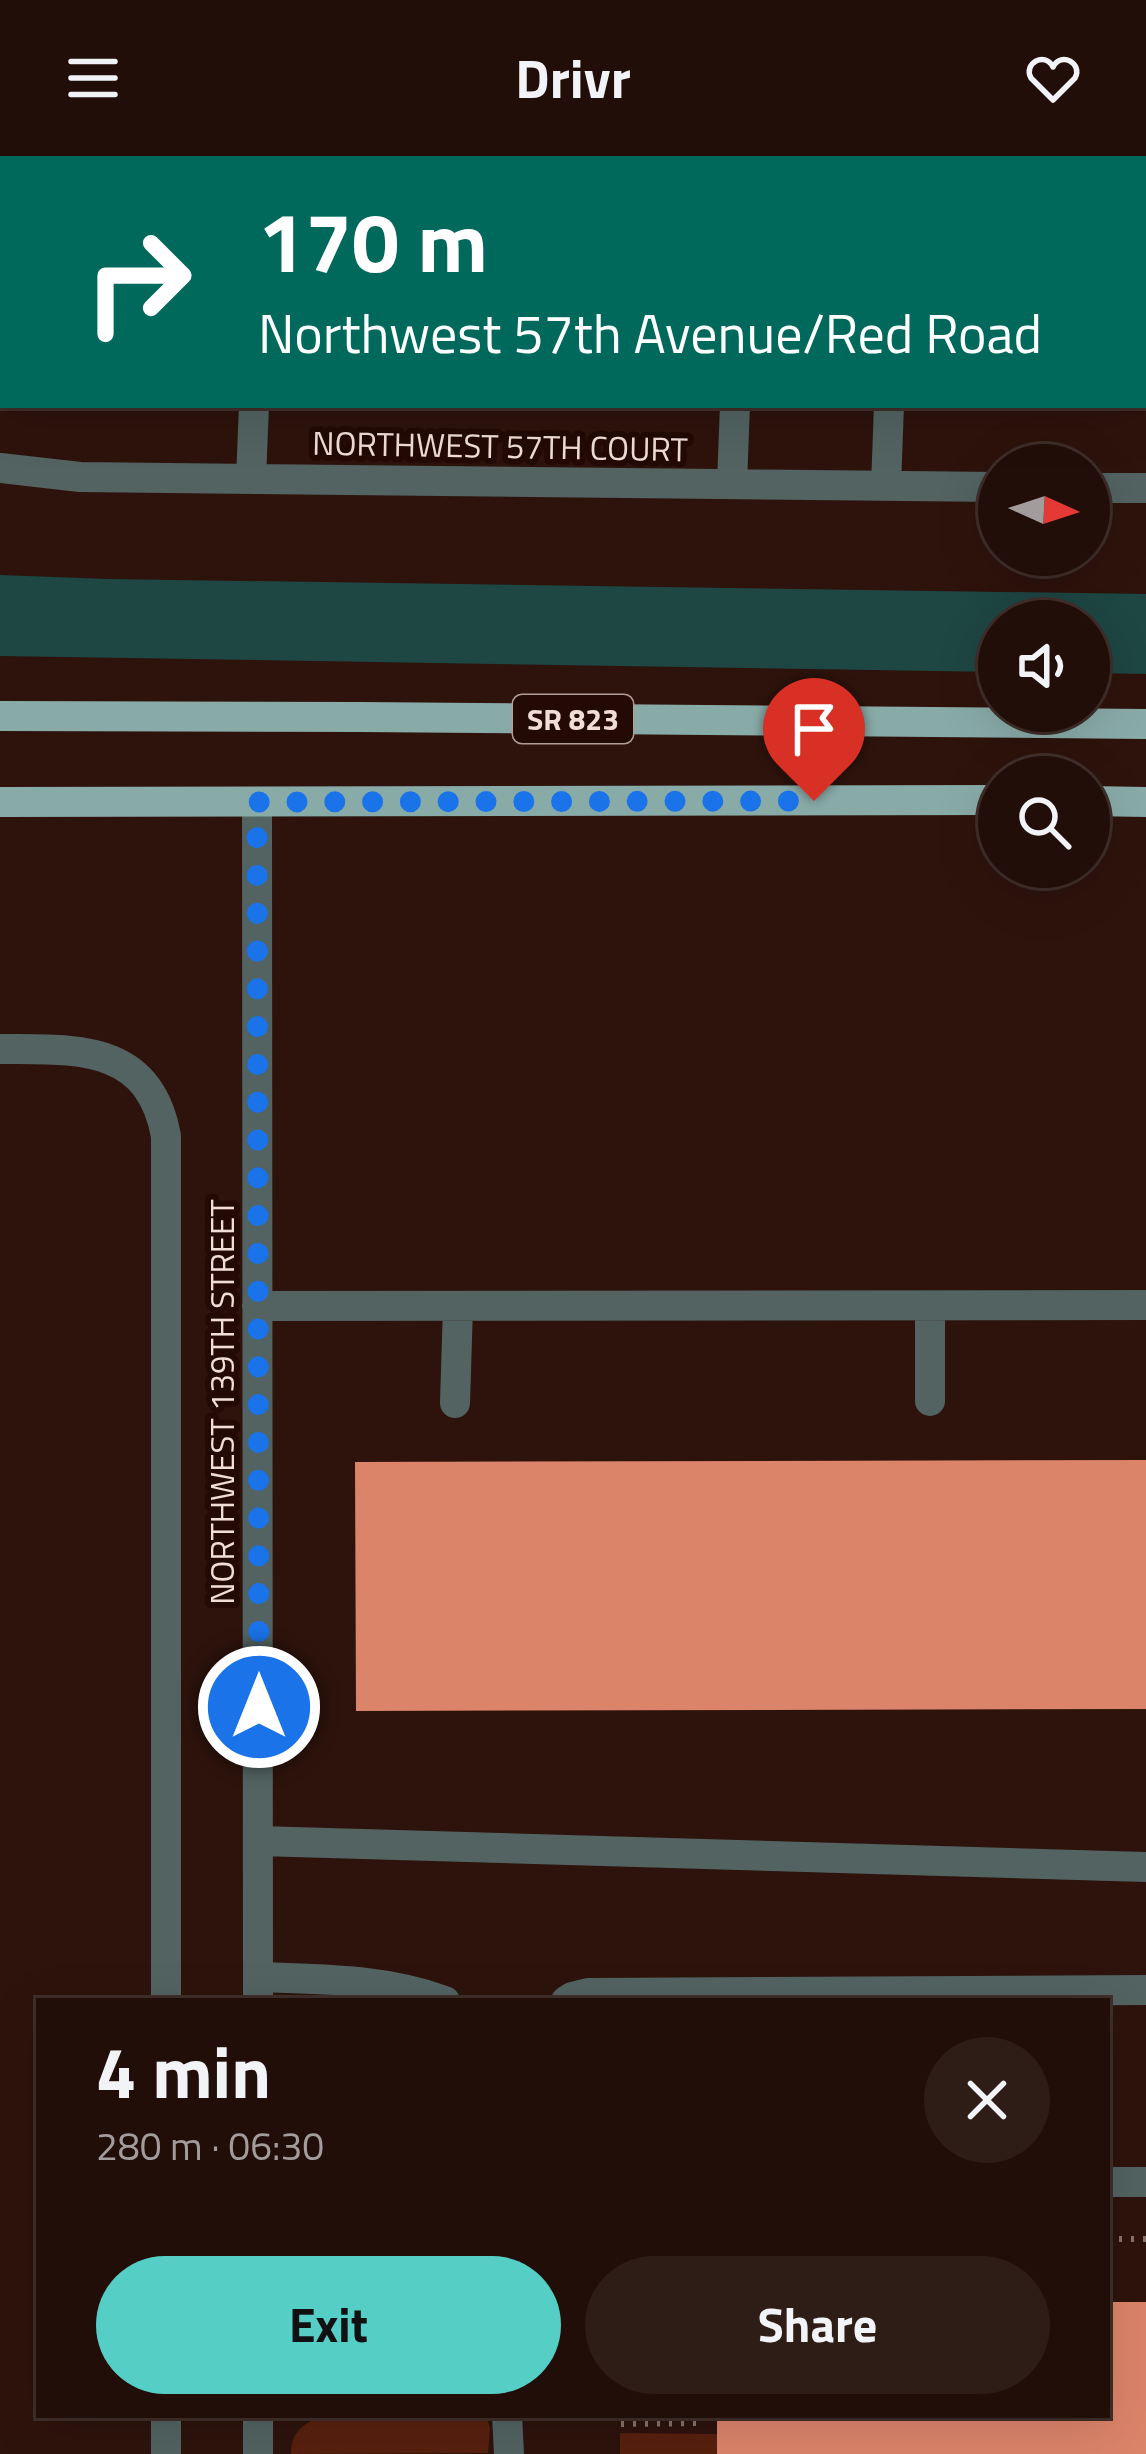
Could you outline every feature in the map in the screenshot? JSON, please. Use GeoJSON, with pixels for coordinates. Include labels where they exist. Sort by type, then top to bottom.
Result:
{"type":"FeatureCollection","features":[{"type":"Feature","properties":{"kind":"main road","name":"SR 823"},"geometry":{"type":"LineString","coordinates":[[0,716],[1146,724]]}},
{"type":"Feature","properties":{"kind":"main road"},"geometry":{"type":"LineString","coordinates":[[0,802],[978,800]]}},
{"type":"Feature","properties":{"kind":"main road"},"geometry":{"type":"LineString","coordinates":[[1110,801],[1146,802]]}},
{"type":"Feature","properties":{"kind":"street"},"geometry":{"type":"LineString","coordinates":[[250,479],[254,408]]}},
{"type":"Feature","properties":{"kind":"street"},"geometry":{"type":"LineString","coordinates":[[732,484],[735,408]]}},
{"type":"Feature","properties":{"kind":"street"},"geometry":{"type":"LineString","coordinates":[[886,486],[889,408]]}},
{"type":"Feature","properties":{"kind":"street","name":"NORTHWEST 57TH COURT"},"geometry":{"type":"LineString","coordinates":[[0,468],[80,477],[978,487]]}},
{"type":"Feature","properties":{"kind":"street"},"geometry":{"type":"LineString","coordinates":[[1110,488],[1146,488]]}},
{"type":"Feature","properties":{"kind":"street","name":"NORTHWEST 139TH STREET"},"geometry":{"type":"LineString","coordinates":[[257,802],[258,1989]]}},
{"type":"Feature","properties":{"kind":"street"},"geometry":{"type":"LineString","coordinates":[[0,1049],[86,1051],[116,1061],[154,1100],[166,1136],[166,1998]]}},
{"type":"Feature","properties":{"kind":"street"},"geometry":{"type":"LineString","coordinates":[[257,1306],[1146,1305]]}},
{"type":"Feature","properties":{"kind":"street"},"geometry":{"type":"LineString","coordinates":[[454,1403],[458,1307]]}},
{"type":"Feature","properties":{"kind":"street"},"geometry":{"type":"LineString","coordinates":[[930,1307],[930,1401]]}},
{"type":"Feature","properties":{"kind":"street"},"geometry":{"type":"LineString","coordinates":[[259,1841],[1146,1868]]}},
{"type":"Feature","properties":{"kind":"street"},"geometry":{"type":"LineString","coordinates":[[258,1989],[341,1979],[399,1987],[435,1998]]}},
{"type":"Feature","properties":{"kind":"street"},"geometry":{"type":"LineString","coordinates":[[574,1998],[588,1993],[1146,1990]]}},
{"type":"Feature","properties":{"kind":"street"},"geometry":{"type":"LineString","coordinates":[[1110,2182],[1146,2182]]}},
{"type":"Feature","properties":{"kind":"street"},"geometry":{"type":"LineString","coordinates":[[166,2418],[166,2454]]}},
{"type":"Feature","properties":{"kind":"street"},"geometry":{"type":"LineString","coordinates":[[258,2418],[258,2454]]}},
{"type":"Feature","properties":{"kind":"street"},"geometry":{"type":"LineString","coordinates":[[507,2418],[509,2454]]}},
{"type":"Feature","properties":{"kind":"path"},"geometry":{"type":"LineString","coordinates":[[1110,2239],[1146,2240]]}},
{"type":"Feature","properties":{"kind":"path"},"geometry":{"type":"LineString","coordinates":[[621,2424],[704,2423],[704,2418]]}},
{"type":"Feature","properties":{"kind":"shaded area"},"geometry":{"type":"Polygon","coordinates":[[[487,2418],[488,2453],[291,2454],[300,2428],[311,2421],[487,2418]]]}},
{"type":"Feature","properties":{"kind":"shaded area"},"geometry":{"type":"Polygon","coordinates":[[[620,2433],[717,2434],[717,2454],[620,2454],[620,2433]]]}},
{"type":"Feature","properties":{"kind":"water"},"geometry":{"type":"Polygon","coordinates":[[[0,575],[1146,594],[1146,674],[1110,673],[1110,600],[978,600],[978,672],[0,656],[0,575]]]}},
{"type":"Feature","properties":{"kind":"building"},"geometry":{"type":"Polygon","coordinates":[[[1146,1460],[1146,1709],[356,1711],[355,1462],[1146,1460]]]}},
{"type":"Feature","properties":{"kind":"building"},"geometry":{"type":"Polygon","coordinates":[[[1110,2302],[1146,2302],[1146,2454],[717,2454],[717,2418],[1110,2418],[1110,2302]]]}},
{"type":"Feature","properties":{"kind":"route"},"geometry":{"type":"LineString","coordinates":[[259,1707],[257,802],[814,801]]}}]}
